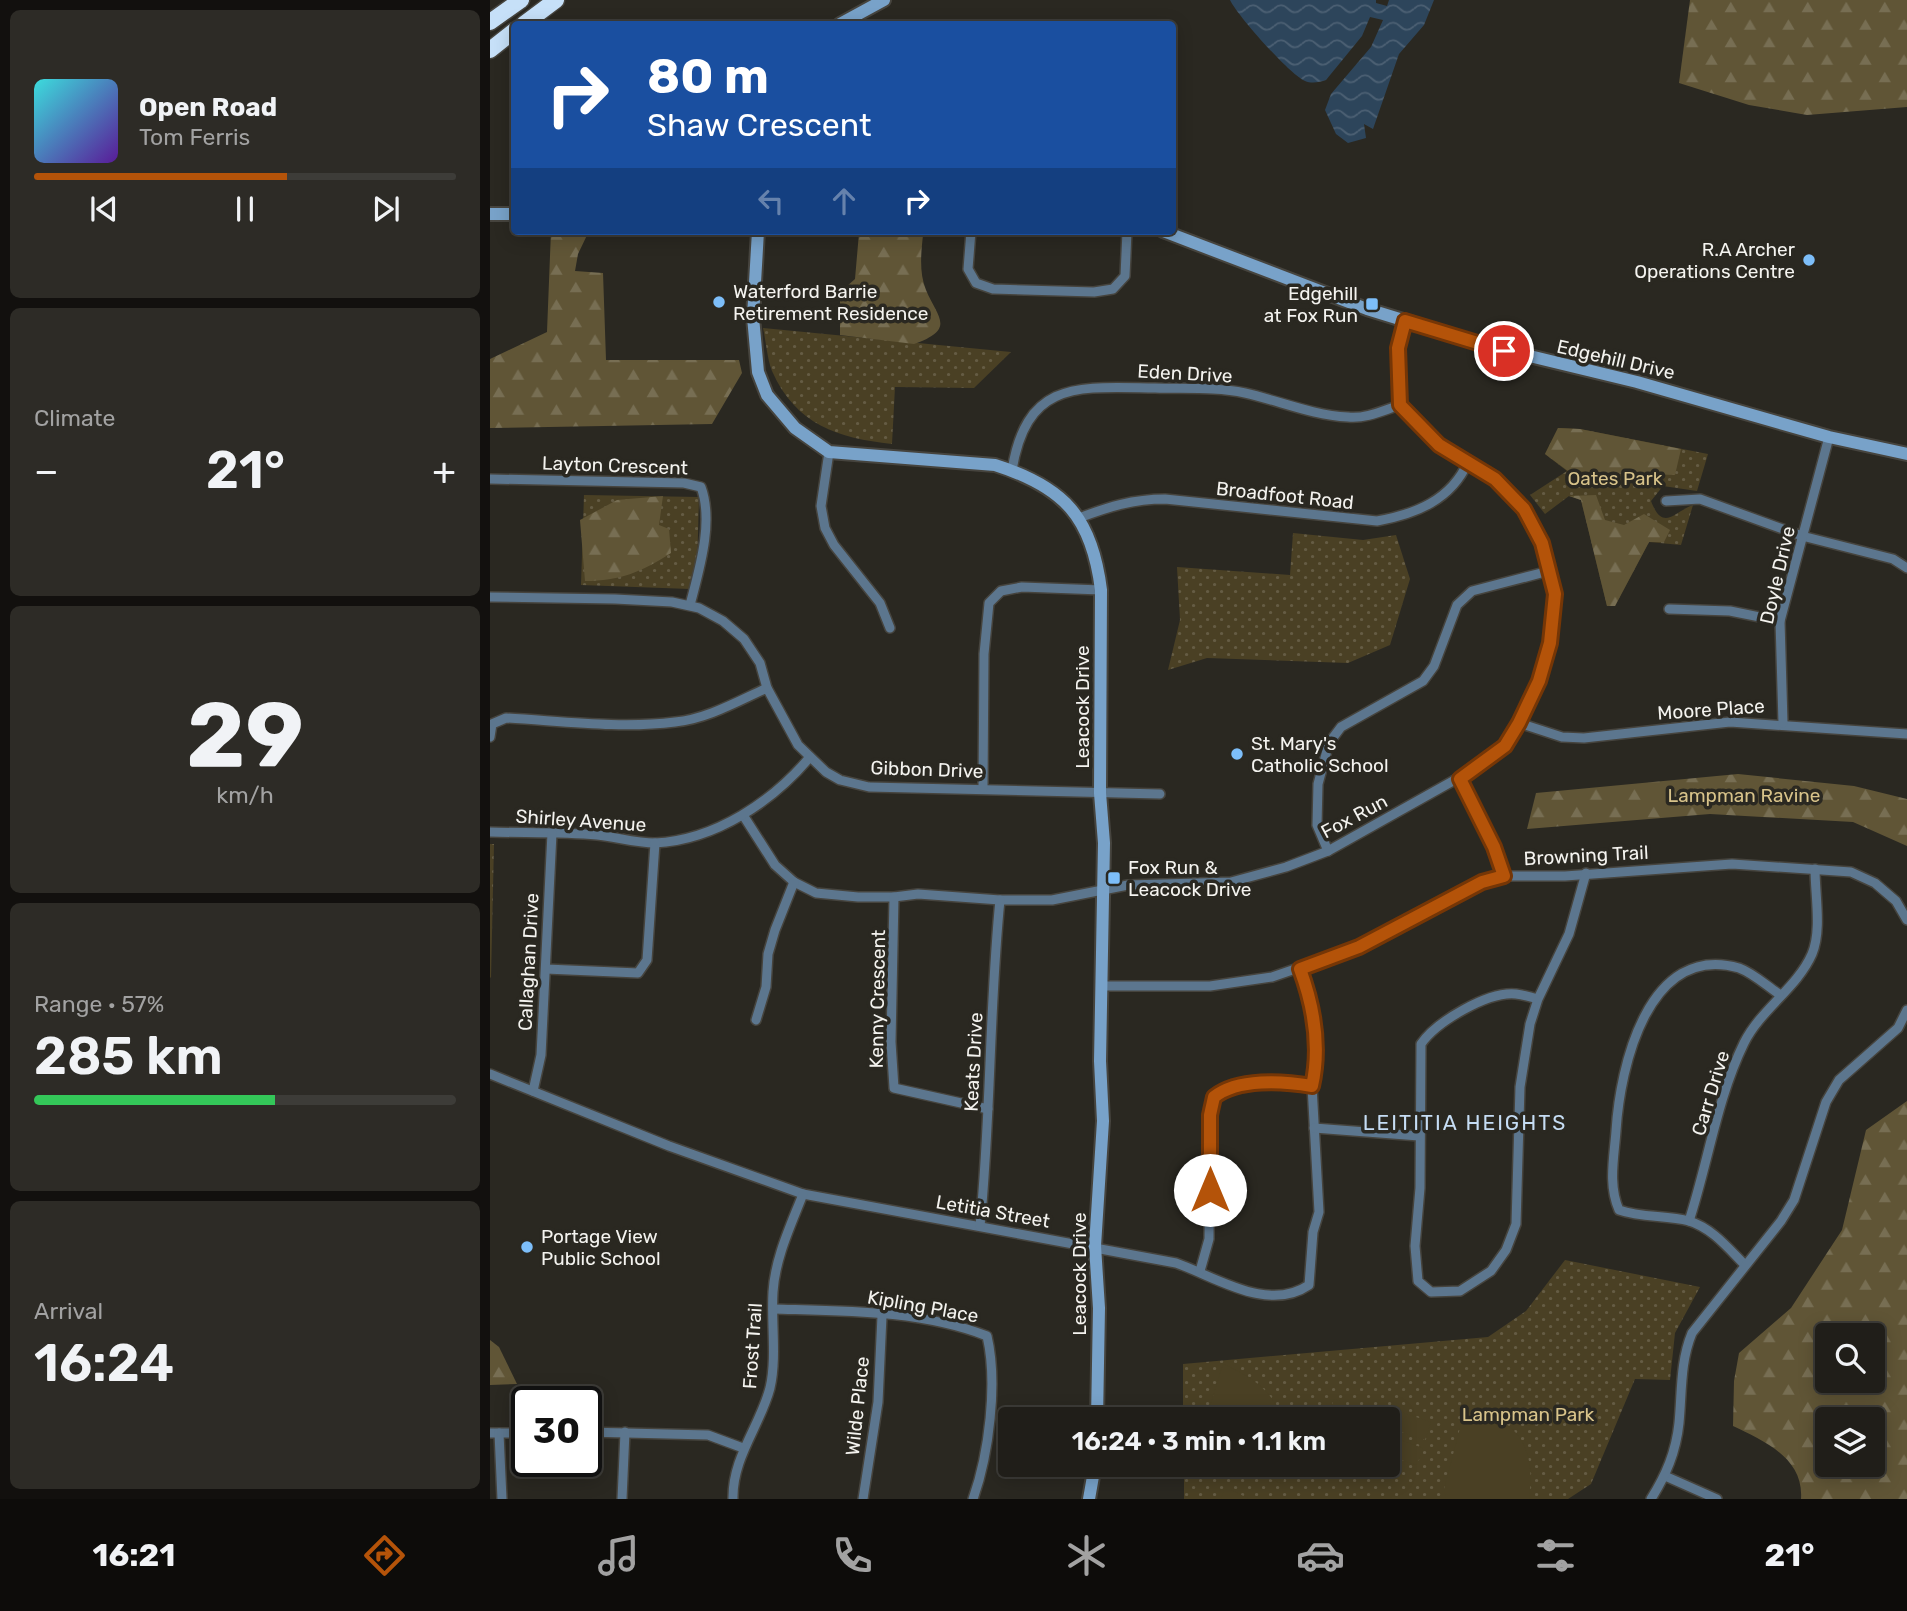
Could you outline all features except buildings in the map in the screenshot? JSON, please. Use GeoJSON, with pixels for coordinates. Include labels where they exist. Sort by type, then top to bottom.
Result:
{"type":"FeatureCollection","features":[{"type":"Feature","properties":{"kind":"highway"},"geometry":{"type":"LineString","coordinates":[[490,22],[521,0]]}},
{"type":"Feature","properties":{"kind":"highway"},"geometry":{"type":"LineString","coordinates":[[528,21],[556,0]]}},
{"type":"Feature","properties":{"kind":"highway"},"geometry":{"type":"LineString","coordinates":[[490,50],[511,34]]}},
{"type":"Feature","properties":{"kind":"street"},"geometry":{"type":"LineString","coordinates":[[846,21],[884,0]]}},
{"type":"Feature","properties":{"kind":"street"},"geometry":{"type":"LineString","coordinates":[[490,214],[511,214]]}},
{"type":"Feature","properties":{"kind":"street"},"geometry":{"type":"LineString","coordinates":[[758,235],[753,317],[758,372],[767,395],[795,428],[829,452],[821,506],[825,528],[834,545],[880,603],[890,628]]}},
{"type":"Feature","properties":{"kind":"street"},"geometry":{"type":"LineString","coordinates":[[971,235],[968,269],[976,283],[993,289],[1094,292],[1113,289],[1125,276],[1127,235]]}},
{"type":"Feature","properties":{"kind":"street","name":"Edgehill Drive"},"geometry":{"type":"LineString","coordinates":[[1173,235],[1405,321],[1543,362],[1637,382],[1829,437],[1907,454]]}},
{"type":"Feature","properties":{"kind":"street"},"geometry":{"type":"LineString","coordinates":[[1400,405],[1398,348],[1405,321]]}},
{"type":"Feature","properties":{"kind":"street","name":"Eden Drive"},"geometry":{"type":"LineString","coordinates":[[1012,470],[1016,442],[1025,422],[1041,405],[1064,392],[1090,387],[1221,390],[1309,412],[1351,418],[1400,405]]}},
{"type":"Feature","properties":{"kind":"street","name":"Fox Run"},"geometry":{"type":"LineString","coordinates":[[743,815],[775,865],[794,882],[816,892],[894,897],[918,894],[1000,900],[1052,900],[1129,884],[1231,882],[1286,867],[1328,851],[1460,779],[1505,746],[1519,723],[1539,681],[1550,643],[1555,594],[1542,543],[1524,509],[1495,479],[1439,445],[1400,405]]}},
{"type":"Feature","properties":{"kind":"street","name":"Doyle Drive"},"geometry":{"type":"LineString","coordinates":[[1783,723],[1780,621],[1829,437]]}},
{"type":"Feature","properties":{"kind":"street","name":"Leacock Drive"},"geometry":{"type":"LineString","coordinates":[[829,452],[995,465],[1012,470],[1049,488],[1079,518],[1098,567],[1101,590],[1100,793],[1104,843],[1100,1061],[1103,1121],[1095,1246],[1099,1308],[1097,1407]]}},
{"type":"Feature","properties":{"kind":"street","name":"Broadfoot Road"},"geometry":{"type":"LineString","coordinates":[[1079,518],[1115,504],[1139,499],[1165,499],[1377,521],[1403,516],[1444,494],[1460,481],[1468,462]]}},
{"type":"Feature","properties":{"kind":"street","name":"Layton Crescent"},"geometry":{"type":"LineString","coordinates":[[490,479],[684,482],[701,487],[707,502],[701,566],[690,605]]}},
{"type":"Feature","properties":{"kind":"street"},"geometry":{"type":"LineString","coordinates":[[1666,501],[1700,499],[1802,536],[1893,559],[1907,568]]}},
{"type":"Feature","properties":{"kind":"street"},"geometry":{"type":"LineString","coordinates":[[1328,851],[1317,825],[1318,784],[1329,743],[1341,727],[1423,681],[1434,666],[1457,605],[1472,591],[1549,570]]}},
{"type":"Feature","properties":{"kind":"street"},"geometry":{"type":"LineString","coordinates":[[983,788],[984,654],[989,603],[1001,591],[1022,587],[1101,590]]}},
{"type":"Feature","properties":{"kind":"street","name":"Gibbon Drive"},"geometry":{"type":"LineString","coordinates":[[490,597],[615,599],[690,605],[723,621],[744,639],[760,663],[767,688],[798,745],[840,780],[869,787],[1160,794]]}},
{"type":"Feature","properties":{"kind":"street"},"geometry":{"type":"LineString","coordinates":[[1669,609],[1730,611],[1780,621]]}},
{"type":"Feature","properties":{"kind":"street"},"geometry":{"type":"LineString","coordinates":[[490,737],[492,724],[506,718],[615,724],[676,722],[704,715],[767,688]]}},
{"type":"Feature","properties":{"kind":"street","name":"Moore Place"},"geometry":{"type":"LineString","coordinates":[[1519,723],[1562,737],[1584,738],[1730,722],[1783,723],[1907,734]]}},
{"type":"Feature","properties":{"kind":"street","name":"Shirley Avenue"},"geometry":{"type":"LineString","coordinates":[[490,832],[552,833],[655,843],[691,836],[743,815],[769,800],[810,757]]}},
{"type":"Feature","properties":{"kind":"street"},"geometry":{"type":"LineString","coordinates":[[1460,779],[1494,847],[1504,876]]}},
{"type":"Feature","properties":{"kind":"street","name":"Callaghan Drive"},"geometry":{"type":"LineString","coordinates":[[533,1091],[541,1055],[552,833]]}},
{"type":"Feature","properties":{"kind":"street"},"geometry":{"type":"LineString","coordinates":[[546,969],[638,973],[647,960],[655,843]]}},
{"type":"Feature","properties":{"kind":"street","name":"Browning Trail"},"geometry":{"type":"LineString","coordinates":[[1102,986],[1210,986],[1300,969],[1359,947],[1482,882],[1504,876],[1565,876],[1732,864],[1815,869],[1851,873],[1875,883],[1896,901],[1907,920]]}},
{"type":"Feature","properties":{"kind":"street","name":"Carr Drive"},"geometry":{"type":"LineString","coordinates":[[1689,1221],[1732,1070],[1758,1018],[1800,974],[1812,953],[1816,930],[1815,869]]}},
{"type":"Feature","properties":{"kind":"street"},"geometry":{"type":"LineString","coordinates":[[1538,999],[1514,993],[1494,997],[1431,1030],[1421,1044],[1419,1188],[1415,1245],[1418,1281],[1431,1292],[1460,1290],[1491,1271],[1506,1250],[1516,1224],[1520,1087],[1530,1024],[1538,999],[1569,934],[1586,873]]}},
{"type":"Feature","properties":{"kind":"street"},"geometry":{"type":"LineString","coordinates":[[756,1020],[766,987],[768,954],[794,882]]}},
{"type":"Feature","properties":{"kind":"street","name":"Kenny Crescent"},"geometry":{"type":"LineString","coordinates":[[894,897],[891,1042],[894,1088],[988,1109]]}},
{"type":"Feature","properties":{"kind":"street","name":"Keats Drive"},"geometry":{"type":"LineString","coordinates":[[980,1226],[994,960],[1000,900]]}},
{"type":"Feature","properties":{"kind":"street"},"geometry":{"type":"LineString","coordinates":[[1745,1265],[1715,1235],[1689,1221],[1619,1210],[1611,1193],[1619,1092],[1633,1042],[1654,998],[1671,980],[1694,968],[1720,964],[1742,969],[1779,994]]}},
{"type":"Feature","properties":{"kind":"street","name":"Letitia Street"},"geometry":{"type":"LineString","coordinates":[[490,1073],[803,1194],[1095,1246],[1177,1263],[1200,1271],[1222,1285],[1250,1292],[1295,1294],[1309,1285],[1313,1233],[1319,1213],[1312,1086],[1316,1067],[1315,1023],[1300,969]]}},
{"type":"Feature","properties":{"kind":"street"},"geometry":{"type":"LineString","coordinates":[[1651,1499],[1665,1476],[1679,1426],[1684,1354],[1692,1333],[1781,1221],[1794,1200],[1826,1102],[1839,1080],[1889,1037],[1907,1010]]}},
{"type":"Feature","properties":{"kind":"street"},"geometry":{"type":"LineString","coordinates":[[1200,1271],[1209,1239],[1210,1115],[1214,1097],[1226,1087],[1290,1083],[1312,1086]]}},
{"type":"Feature","properties":{"kind":"street"},"geometry":{"type":"LineString","coordinates":[[1314,1128],[1419,1136]]}},
{"type":"Feature","properties":{"kind":"street","name":"Frost Trail"},"geometry":{"type":"LineString","coordinates":[[733,1499],[743,1448],[761,1414],[771,1385],[773,1309],[778,1263],[803,1194]]}},
{"type":"Feature","properties":{"kind":"street","name":"Kipling Place"},"geometry":{"type":"LineString","coordinates":[[773,1309],[852,1311],[897,1316],[987,1336],[991,1353],[989,1422],[983,1473],[974,1499]]}},
{"type":"Feature","properties":{"kind":"street","name":"Wilde Place"},"geometry":{"type":"LineString","coordinates":[[863,1499],[878,1402],[883,1316]]}},
{"type":"Feature","properties":{"kind":"street"},"geometry":{"type":"LineString","coordinates":[[602,1432],[708,1435],[743,1448]]}},
{"type":"Feature","properties":{"kind":"street"},"geometry":{"type":"LineString","coordinates":[[622,1499],[625,1432]]}},
{"type":"Feature","properties":{"kind":"street"},"geometry":{"type":"LineString","coordinates":[[495,1433],[502,1499]]}},
{"type":"Feature","properties":{"kind":"street"},"geometry":{"type":"LineString","coordinates":[[1665,1476],[1717,1499]]}},
{"type":"Feature","properties":{"kind":"street"},"geometry":{"type":"LineString","coordinates":[[1088,1499],[1093,1477]]}},
{"type":"Feature","properties":{"kind":"green space"},"geometry":{"type":"Polygon","coordinates":[[[1690,0],[1907,0],[1907,107],[1807,115],[1749,105],[1679,83],[1690,0]]]}},
{"type":"Feature","properties":{"kind":"green space"},"geometry":{"type":"Polygon","coordinates":[[[551,235],[587,235],[578,254],[575,271],[603,273],[606,360],[739,360],[742,373],[712,424],[490,428],[490,359],[547,332],[551,235]]]}},
{"type":"Feature","properties":{"kind":"green space"},"geometry":{"type":"Polygon","coordinates":[[[859,235],[923,235],[922,277],[938,315],[940,327],[936,333],[914,344],[840,335],[840,301],[846,287],[855,279],[859,235]]]}},
{"type":"Feature","properties":{"kind":"green space"},"geometry":{"type":"Polygon","coordinates":[[[763,328],[1011,352],[974,388],[895,387],[892,444],[837,433],[806,416],[793,404],[772,371],[763,328]]]}},
{"type":"Feature","properties":{"kind":"green space","name":"Oates Park"},"geometry":{"type":"Polygon","coordinates":[[[1558,428],[1580,429],[1708,454],[1697,491],[1663,486],[1651,501],[1660,516],[1665,518],[1693,505],[1681,545],[1649,542],[1615,606],[1607,606],[1581,500],[1569,496],[1545,514],[1530,495],[1567,471],[1545,454],[1558,428]]]}},
{"type":"Feature","properties":{"kind":"green space"},"geometry":{"type":"Polygon","coordinates":[[[1558,428],[1580,429],[1681,449],[1675,475],[1568,471],[1545,454],[1558,428]]]}},
{"type":"Feature","properties":{"kind":"green space"},"geometry":{"type":"Polygon","coordinates":[[[584,495],[699,497],[697,570],[690,589],[581,585],[584,495]]]}},
{"type":"Feature","properties":{"kind":"green space"},"geometry":{"type":"Polygon","coordinates":[[[1596,495],[1605,520],[1624,525],[1644,514],[1670,530],[1664,542],[1649,542],[1615,606],[1607,606],[1581,500],[1569,496],[1596,495]]]}},
{"type":"Feature","properties":{"kind":"green space"},"geometry":{"type":"Polygon","coordinates":[[[663,496],[659,525],[669,529],[671,553],[630,574],[585,581],[580,520],[617,500],[663,496]]]}},
{"type":"Feature","properties":{"kind":"green space"},"geometry":{"type":"Polygon","coordinates":[[[1293,533],[1363,540],[1396,535],[1410,579],[1390,645],[1348,663],[1207,658],[1168,670],[1180,620],[1177,567],[1290,575],[1293,533]]]}},
{"type":"Feature","properties":{"kind":"green space","name":"Lampman Ravine"},"geometry":{"type":"Polygon","coordinates":[[[1738,774],[1854,786],[1907,799],[1907,846],[1853,822],[1710,814],[1527,829],[1536,793],[1738,774]]]}},
{"type":"Feature","properties":{"kind":"green space"},"geometry":{"type":"Polygon","coordinates":[[[490,844],[494,844],[491,978],[490,977],[490,844]]]}},
{"type":"Feature","properties":{"kind":"green space"},"geometry":{"type":"Polygon","coordinates":[[[1907,1101],[1907,1499],[1801,1499],[1796,1472],[1789,1462],[1769,1445],[1733,1426],[1734,1381],[1739,1353],[1791,1308],[1842,1230],[1866,1130],[1907,1101]]]}},
{"type":"Feature","properties":{"kind":"green space","name":"Lampman Park"},"geometry":{"type":"Polygon","coordinates":[[[1565,1260],[1700,1287],[1675,1333],[1670,1380],[1635,1379],[1591,1484],[1568,1499],[1184,1499],[1184,1477],[1400,1477],[1400,1407],[1183,1407],[1183,1364],[1488,1337],[1526,1311],[1565,1260]]]}},
{"type":"Feature","properties":{"kind":"green space"},"geometry":{"type":"Polygon","coordinates":[[[490,1340],[499,1347],[517,1384],[490,1385],[490,1340]]]}},
{"type":"Feature","properties":{"kind":"green space"},"geometry":{"type":"Polygon","coordinates":[[[1223,1364],[1259,1385],[1277,1407],[1210,1407],[1223,1364]]]}},
{"type":"Feature","properties":{"kind":"green space"},"geometry":{"type":"Polygon","coordinates":[[[1334,1399],[1346,1403],[1345,1407],[1331,1407],[1334,1399]]]}},
{"type":"Feature","properties":{"kind":"green space"},"geometry":{"type":"Polygon","coordinates":[[[1466,1405],[1499,1419],[1520,1438],[1529,1464],[1529,1499],[1446,1499],[1444,1489],[1466,1405]]]}},
{"type":"Feature","properties":{"kind":"green space"},"geometry":{"type":"Polygon","coordinates":[[[1401,1412],[1431,1422],[1425,1440],[1400,1432],[1401,1412]]]}},
{"type":"Feature","properties":{"kind":"green space"},"geometry":{"type":"Polygon","coordinates":[[[1400,1440],[1423,1448],[1417,1465],[1400,1460],[1400,1440]]]}},
{"type":"Feature","properties":{"kind":"green space"},"geometry":{"type":"Polygon","coordinates":[[[1265,1477],[1284,1477],[1283,1484],[1265,1477]]]}},
{"type":"Feature","properties":{"kind":"green space"},"geometry":{"type":"Polygon","coordinates":[[[1230,1489],[1249,1499],[1221,1499],[1224,1490],[1230,1489]]]}},
{"type":"Feature","properties":{"kind":"water"},"geometry":{"type":"Polygon","coordinates":[[[1230,0],[1376,0],[1376,3],[1387,6],[1389,0],[1434,0],[1424,25],[1399,54],[1373,129],[1364,124],[1366,138],[1348,143],[1336,134],[1325,110],[1331,94],[1371,47],[1383,20],[1370,17],[1362,36],[1326,80],[1310,82],[1298,76],[1264,44],[1230,0]]]}},
{"type":"Feature","properties":{"kind":"place","name":"R.A Archer Operations Centre"},"geometry":{"type":"Point","coordinates":[1809,260]}},
{"type":"Feature","properties":{"kind":"place","name":"Waterford Barrie Retirement Residence"},"geometry":{"type":"Point","coordinates":[719,302]}},
{"type":"Feature","properties":{"kind":"place","name":"Edgehill at Fox Run"},"geometry":{"type":"Point","coordinates":[1372,304]}},
{"type":"Feature","properties":{"kind":"place","name":"St. Mary's Catholic School"},"geometry":{"type":"Point","coordinates":[1237,754]}},
{"type":"Feature","properties":{"kind":"place","name":"Fox Run & Leacock Drive"},"geometry":{"type":"Point","coordinates":[1114,878]}},
{"type":"Feature","properties":{"kind":"place","name":"Portage View Public School"},"geometry":{"type":"Point","coordinates":[527,1247]}},
{"type":"Feature","properties":{"kind":"district","name":"LEITITIA HEIGHTS"},"geometry":{"type":"Point","coordinates":[1465,1123]}},
{"type":"Feature","properties":{"kind":"route"},"geometry":{"type":"LineString","coordinates":[[1210,1190],[1210,1115],[1214,1097],[1226,1087],[1290,1083],[1312,1086],[1316,1067],[1315,1023],[1312,1002],[1300,969],[1359,947],[1482,882],[1504,876],[1494,847],[1460,779],[1505,746],[1519,723],[1539,681],[1550,643],[1555,594],[1542,543],[1524,509],[1495,479],[1439,445],[1400,405],[1397,373],[1398,348],[1405,321],[1504,351]]}}]}
